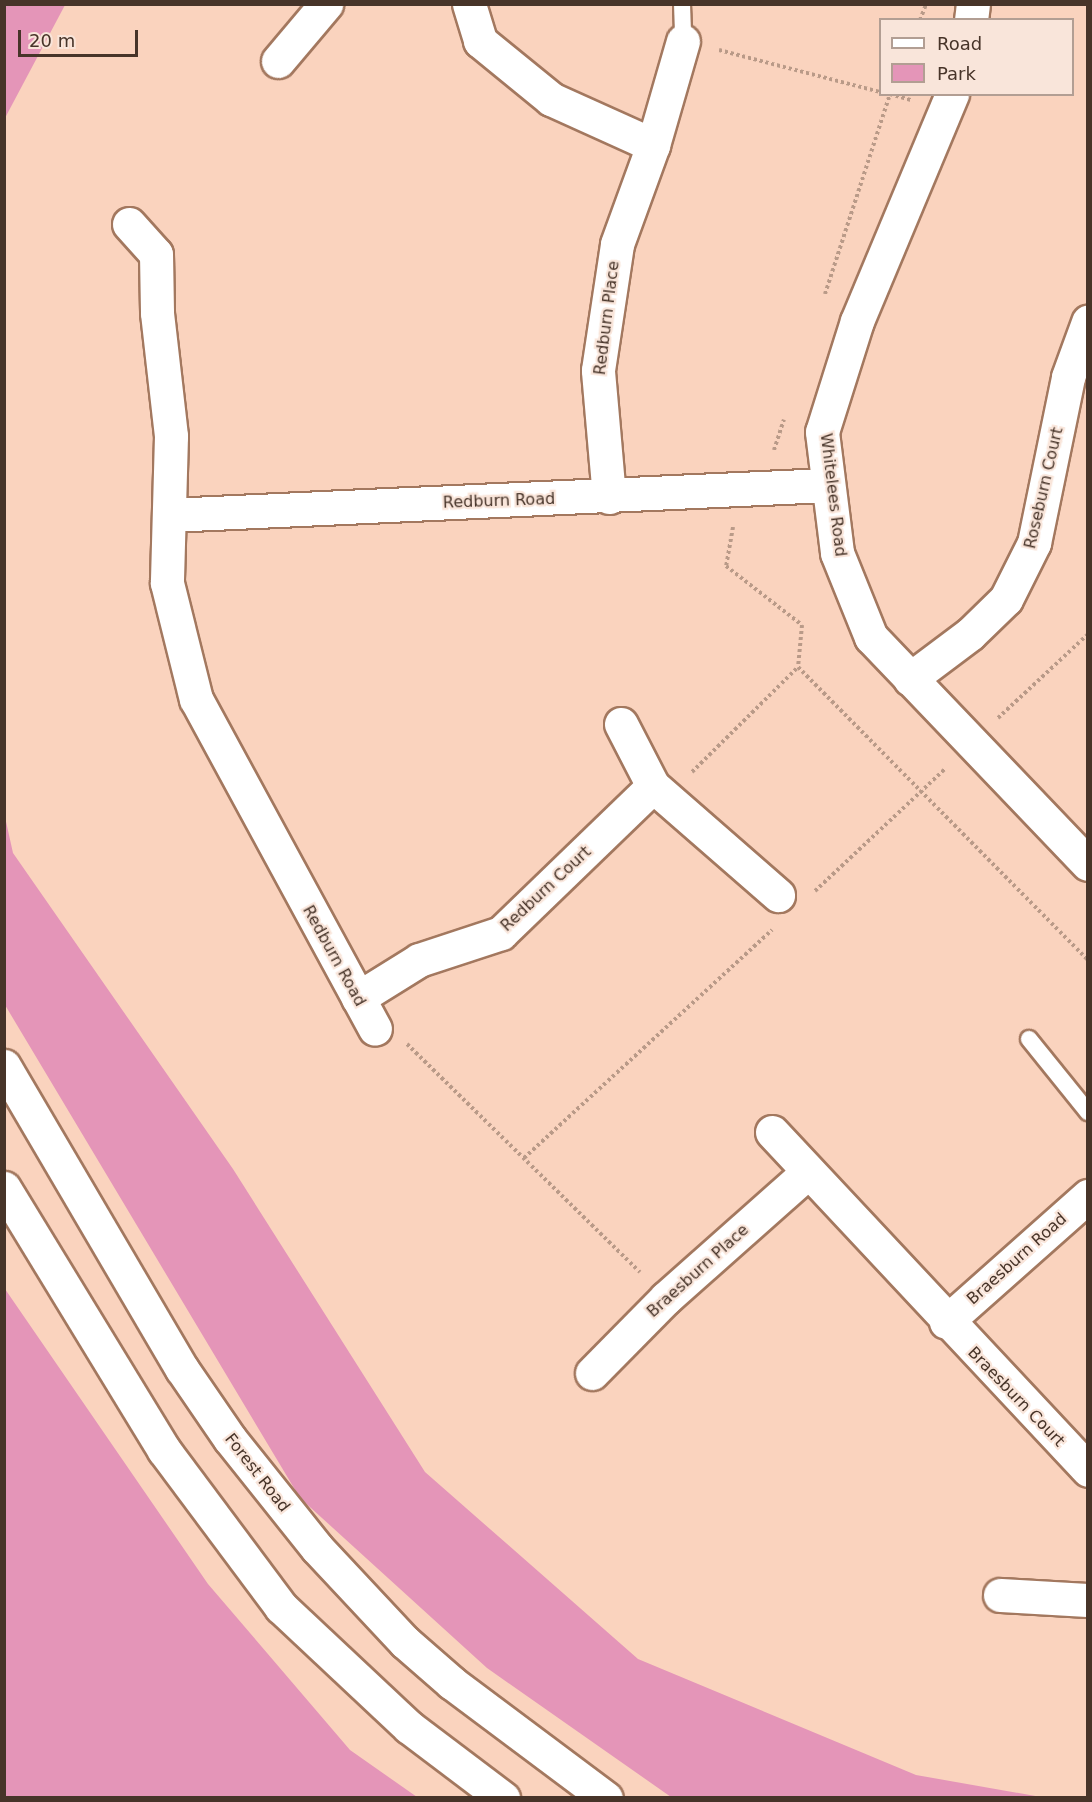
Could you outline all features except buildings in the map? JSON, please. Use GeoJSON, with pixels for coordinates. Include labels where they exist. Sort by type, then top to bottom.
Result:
{"type":"FeatureCollection","features":[{"type":"Feature","properties":{"kind":"street"},"geometry":{"type":"LineString","coordinates":[[278,61],[326,4]]}},
{"type":"Feature","properties":{"kind":"street"},"geometry":{"type":"LineString","coordinates":[[469,4],[480,41],[551,99],[653,145]]}},
{"type":"Feature","properties":{"kind":"street","name":"Redburn Place"},"geometry":{"type":"LineString","coordinates":[[609,497],[598,370],[617,244],[653,145],[683,41]]}},
{"type":"Feature","properties":{"kind":"street","name":"Whitelees Road"},"geometry":{"type":"LineString","coordinates":[[951,96],[858,321],[822,432],[837,553],[870,637],[1088,864]]}},
{"type":"Feature","properties":{"kind":"street","name":"Redburn Road"},"geometry":{"type":"LineString","coordinates":[[129,224],[156,254],[157,313],[171,436],[167,583],[196,699],[375,1029]]}},
{"type":"Feature","properties":{"kind":"street","name":"Roseburn Court"},"geometry":{"type":"LineString","coordinates":[[910,679],[970,634],[1006,599],[1034,543],[1068,376],[1088,322]]}},
{"type":"Feature","properties":{"kind":"street","name":"Redburn Road"},"geometry":{"type":"LineString","coordinates":[[169,515],[609,497],[828,484]]}},
{"type":"Feature","properties":{"kind":"street"},"geometry":{"type":"LineString","coordinates":[[621,724],[653,786],[794,896]]}},
{"type":"Feature","properties":{"kind":"street","name":"Redburn Court"},"geometry":{"type":"LineString","coordinates":[[357,998],[419,960],[501,933],[653,786]]}},
{"type":"Feature","properties":{"kind":"street","name":"Forest Road"},"geometry":{"type":"LineString","coordinates":[[4,1066],[183,1369],[230,1439],[317,1548],[405,1642],[452,1683],[606,1797]]}},
{"type":"Feature","properties":{"kind":"street"},"geometry":{"type":"LineString","coordinates":[[772,1132],[946,1322]]}},
{"type":"Feature","properties":{"kind":"street","name":"Braesburn Place"},"geometry":{"type":"LineString","coordinates":[[592,1373],[666,1298],[808,1172]]}},
{"type":"Feature","properties":{"kind":"street"},"geometry":{"type":"LineString","coordinates":[[4,1188],[164,1450],[281,1607],[409,1727],[502,1797]]}},
{"type":"Feature","properties":{"kind":"street","name":"Braesburn Road"},"geometry":{"type":"LineString","coordinates":[[946,1322],[1088,1196]]}},
{"type":"Feature","properties":{"kind":"street","name":"Braesburn Court"},"geometry":{"type":"LineString","coordinates":[[946,1322],[1088,1470]]}},
{"type":"Feature","properties":{"kind":"street"},"geometry":{"type":"LineString","coordinates":[[1000,1595],[1088,1600]]}},
{"type":"Feature","properties":{"kind":"lane"},"geometry":{"type":"LineString","coordinates":[[682,4],[683,41]]}},
{"type":"Feature","properties":{"kind":"lane"},"geometry":{"type":"LineString","coordinates":[[1029,1039],[1088,1112]]}},
{"type":"Feature","properties":{"kind":"path"},"geometry":{"type":"LineString","coordinates":[[683,41],[879,92]]}},
{"type":"Feature","properties":{"kind":"path"},"geometry":{"type":"LineString","coordinates":[[653,786],[694,772],[798,667],[802,625],[726,566],[740,490]]}},
{"type":"Feature","properties":{"kind":"path"},"geometry":{"type":"LineString","coordinates":[[794,896],[922,793],[970,743],[1088,634]]}},
{"type":"Feature","properties":{"kind":"path"},"geometry":{"type":"LineString","coordinates":[[798,667],[1088,960]]}},
{"type":"Feature","properties":{"kind":"path"},"geometry":{"type":"LineString","coordinates":[[524,1158],[775,928]]}},
{"type":"Feature","properties":{"kind":"path"},"geometry":{"type":"LineString","coordinates":[[375,1029],[399,1036],[666,1298]]}},
{"type":"Feature","properties":{"kind":"green space"},"geometry":{"type":"Polygon","coordinates":[[[4,5],[65,5],[5,118],[4,5]]]}},
{"type":"Feature","properties":{"kind":"green space"},"geometry":{"type":"Polygon","coordinates":[[[5,817],[13,853],[233,1169],[425,1472],[638,1659],[916,1775],[1041,1797],[671,1797],[487,1668],[300,1498],[5,1005],[5,817]]]}},
{"type":"Feature","properties":{"kind":"green space"},"geometry":{"type":"Polygon","coordinates":[[[5,1289],[208,1584],[350,1750],[417,1797],[5,1797],[5,1289]]]}}]}
